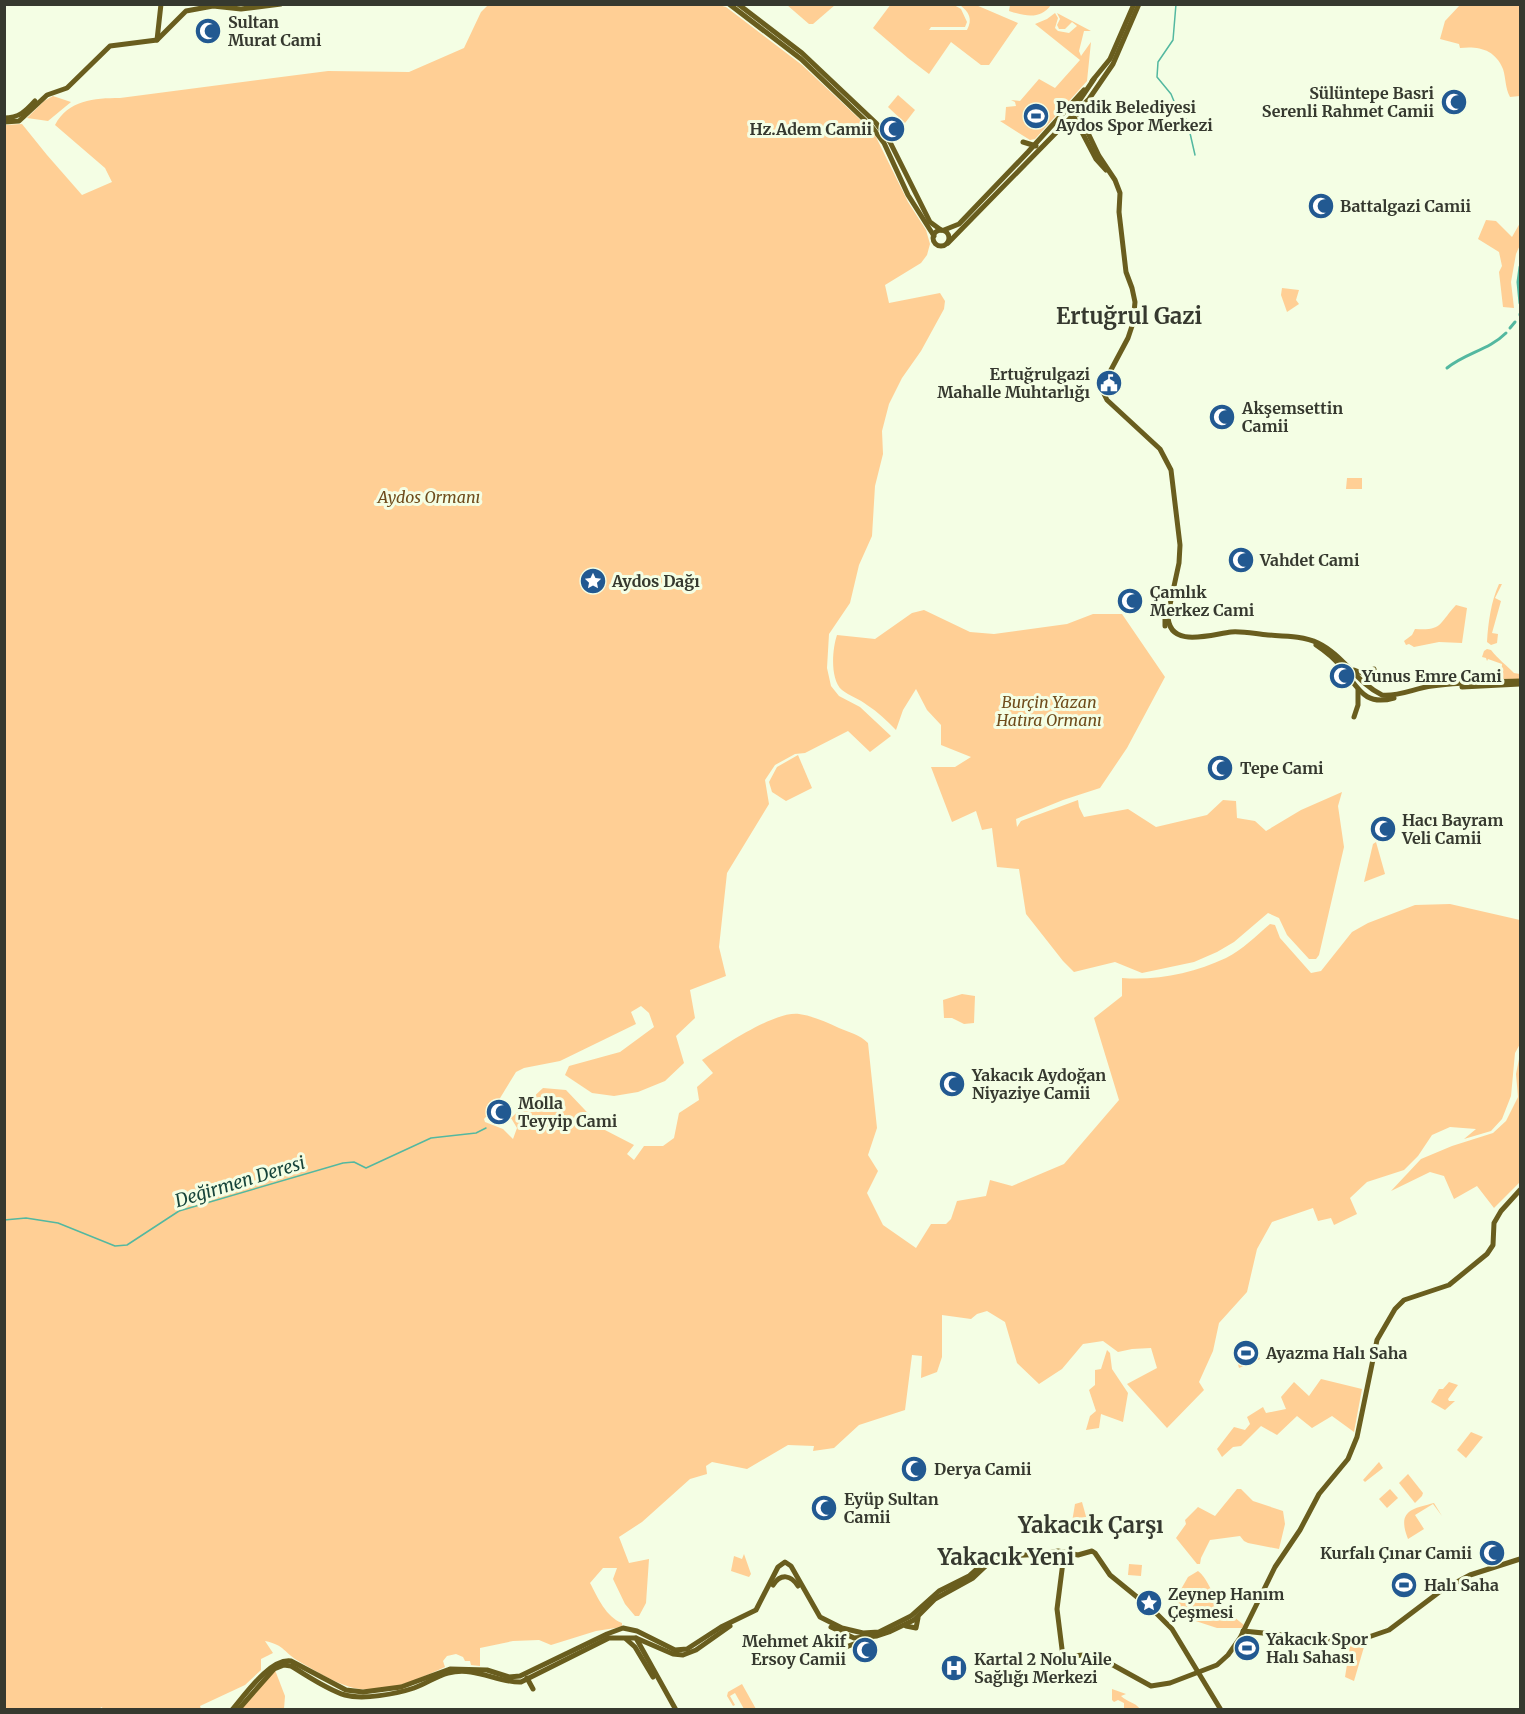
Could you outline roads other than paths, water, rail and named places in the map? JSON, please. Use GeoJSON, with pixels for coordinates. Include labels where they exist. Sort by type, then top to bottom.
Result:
{"type":"FeatureCollection","features":[{"type":"Feature","properties":{"kind":"main road"},"geometry":{"type":"LineString","coordinates":[[158,37],[162,4]]}},
{"type":"Feature","properties":{"kind":"main road"},"geometry":{"type":"LineString","coordinates":[[158,37],[185,10],[212,4]]}},
{"type":"Feature","properties":{"kind":"main road"},"geometry":{"type":"LineString","coordinates":[[224,4],[242,7],[262,4]]}},
{"type":"Feature","properties":{"kind":"main road"},"geometry":{"type":"LineString","coordinates":[[4,120],[19,121],[27,116],[38,100],[67,88],[110,46],[158,37],[170,29],[181,15],[193,9],[221,6],[241,9],[281,4]]}},
{"type":"Feature","properties":{"kind":"main road"},"geometry":{"type":"LineString","coordinates":[[729,4],[801,59],[872,127],[884,143],[908,195],[934,236],[935,243],[939,246],[948,243],[1089,99],[1113,64],[1139,4]]}},
{"type":"Feature","properties":{"kind":"main road"},"geometry":{"type":"LineString","coordinates":[[738,4],[802,53],[876,123],[890,142],[930,222],[949,235],[948,243]]}},
{"type":"Feature","properties":{"kind":"main road"},"geometry":{"type":"LineString","coordinates":[[934,236],[936,231],[958,224],[1094,79],[1110,59],[1134,4]]}},
{"type":"Feature","properties":{"kind":"main road"},"geometry":{"type":"LineString","coordinates":[[1074,115],[1094,79]]}},
{"type":"Feature","properties":{"kind":"main road"},"geometry":{"type":"LineString","coordinates":[[1084,128],[1084,112],[1089,99]]}},
{"type":"Feature","properties":{"kind":"main road"},"geometry":{"type":"LineString","coordinates":[[1063,113],[1074,115]]}},
{"type":"Feature","properties":{"kind":"main road"},"geometry":{"type":"LineString","coordinates":[[1063,113],[1074,115],[1084,128],[1095,157],[1110,176],[1117,192],[1115,211],[1124,272],[1133,302],[1132,318],[1120,349],[1102,380],[1101,395],[1109,406],[1158,452],[1169,474],[1177,552],[1166,624],[1175,635],[1192,641],[1237,635],[1312,644],[1339,664],[1365,695],[1380,700]]}},
{"type":"Feature","properties":{"kind":"main road"},"geometry":{"type":"LineString","coordinates":[[1059,131],[1070,126],[1084,128]]}},
{"type":"Feature","properties":{"kind":"main road"},"geometry":{"type":"LineString","coordinates":[[1023,142],[1030,149]]}},
{"type":"Feature","properties":{"kind":"main road"},"geometry":{"type":"LineString","coordinates":[[1030,149],[1043,144]]}},
{"type":"Feature","properties":{"kind":"main road"},"geometry":{"type":"LineString","coordinates":[[1166,624],[1175,632],[1194,638],[1236,632],[1313,641],[1323,646],[1378,694],[1389,696],[1434,686],[1521,682]]}},
{"type":"Feature","properties":{"kind":"main road"},"geometry":{"type":"LineString","coordinates":[[1348,667],[1363,674],[1374,669]]}},
{"type":"Feature","properties":{"kind":"main road"},"geometry":{"type":"LineString","coordinates":[[1364,682],[1360,683],[1358,689],[1358,705],[1354,717],[1365,695],[1369,693],[1370,687]]}},
{"type":"Feature","properties":{"kind":"main road"},"geometry":{"type":"LineString","coordinates":[[1360,705],[1366,701],[1439,688],[1521,682]]}},
{"type":"Feature","properties":{"kind":"main road"},"geometry":{"type":"LineString","coordinates":[[1059,1556],[1057,1617],[1063,1657],[1093,1654],[1151,1686],[1170,1683],[1217,1665],[1233,1649],[1244,1631],[1275,1567],[1300,1530],[1322,1490],[1348,1459],[1357,1437],[1377,1340],[1395,1309],[1404,1300],[1449,1285],[1483,1257],[1492,1248],[1494,1222],[1509,1202],[1521,1191]]}},
{"type":"Feature","properties":{"kind":"main road"},"geometry":{"type":"LineString","coordinates":[[778,1569],[784,1576],[796,1583],[817,1618],[845,1632],[863,1633],[879,1632],[911,1616],[939,1591],[969,1576],[990,1557],[1044,1554],[1066,1558],[1092,1551],[1102,1560],[1110,1575],[1167,1623],[1221,1710]]}},
{"type":"Feature","properties":{"kind":"main road"},"geometry":{"type":"LineString","coordinates":[[854,1641],[877,1636],[901,1626],[916,1628],[918,1617],[935,1599],[973,1578],[991,1561],[1059,1556]]}},
{"type":"Feature","properties":{"kind":"main road"},"geometry":{"type":"LineString","coordinates":[[527,1679],[540,1666],[616,1629],[636,1630],[675,1650],[687,1649],[721,1627],[756,1610],[781,1559],[791,1566],[817,1614],[845,1632],[854,1641]]}},
{"type":"Feature","properties":{"kind":"main road"},"geometry":{"type":"LineString","coordinates":[[1244,1631],[1354,1642],[1389,1630],[1442,1590],[1470,1575],[1521,1559]]}},
{"type":"Feature","properties":{"kind":"main road"},"geometry":{"type":"LineString","coordinates":[[238,1710],[274,1670],[284,1665],[291,1666],[336,1691],[356,1696],[402,1692],[448,1673],[485,1674],[510,1682],[527,1679],[609,1638],[636,1638],[678,1654],[696,1650],[726,1628],[756,1613],[775,1581],[784,1576],[791,1566]]}},
{"type":"Feature","properties":{"kind":"main road"},"geometry":{"type":"LineString","coordinates":[[626,1628],[623,1631],[625,1638],[635,1647],[674,1710]]}},
{"type":"Feature","properties":{"kind":"main road"},"geometry":{"type":"LineString","coordinates":[[636,1630],[636,1638],[644,1655],[674,1710]]}},
{"type":"Feature","properties":{"kind":"main road"},"geometry":{"type":"LineString","coordinates":[[845,1632],[848,1643],[846,1647],[863,1633]]}},
{"type":"Feature","properties":{"kind":"main road"},"geometry":{"type":"LineString","coordinates":[[644,1655],[646,1647],[655,1646]]}},
{"type":"Feature","properties":{"kind":"main road"},"geometry":{"type":"LineString","coordinates":[[232,1710],[272,1666],[284,1660],[291,1661],[346,1690],[363,1692],[401,1687],[450,1669],[487,1670],[509,1677],[527,1679]]}},
{"type":"Feature","properties":{"kind":"main road"},"geometry":{"type":"LineString","coordinates":[[349,1705],[356,1696]]}},
{"type":"Feature","properties":{"kind":"waterway"},"geometry":{"type":"LineString","coordinates":[[1176,4],[1173,40],[1158,62],[1157,77],[1171,94],[1181,114]]}},
{"type":"Feature","properties":{"kind":"waterway"},"geometry":{"type":"LineString","coordinates":[[1184,117],[1187,120],[1195,155]]}},
{"type":"Feature","properties":{"kind":"waterway"},"geometry":{"type":"LineString","coordinates":[[1520,267],[1518,282],[1520,303]]}},
{"type":"Feature","properties":{"kind":"waterway"},"geometry":{"type":"LineString","coordinates":[[1510,328],[1515,322]]}},
{"type":"Feature","properties":{"kind":"waterway"},"geometry":{"type":"LineString","coordinates":[[1447,368],[1492,344],[1506,333]]}},
{"type":"Feature","properties":{"kind":"waterway","name":"Değirmen Deresi"},"geometry":{"type":"LineString","coordinates":[[4,1220],[26,1218],[58,1223],[115,1246],[127,1245],[179,1211],[343,1163],[354,1162],[366,1168],[431,1138],[476,1133],[486,1128]]}},
{"type":"Feature","properties":{"kind":"place","name":"Sultan Murat Cami"},"geometry":{"type":"Point","coordinates":[208,31]}},
{"type":"Feature","properties":{"kind":"place","name":"Sülüntepe Basri Serenli Rahmet Camii"},"geometry":{"type":"Point","coordinates":[1454,102]}},
{"type":"Feature","properties":{"kind":"place","name":"Pendik Belediyesi Aydos Spor Merkezi"},"geometry":{"type":"Point","coordinates":[1036,116]}},
{"type":"Feature","properties":{"kind":"place","name":"Hz.Adem Camii"},"geometry":{"type":"Point","coordinates":[892,129]}},
{"type":"Feature","properties":{"kind":"place","name":"Battalgazi Camii"},"geometry":{"type":"Point","coordinates":[1321,206]}},
{"type":"Feature","properties":{"kind":"place","name":"Ertuğrulgazi Mahalle Muhtarlığı"},"geometry":{"type":"Point","coordinates":[1109,383]}},
{"type":"Feature","properties":{"kind":"place","name":"Akşemsettin Camii"},"geometry":{"type":"Point","coordinates":[1222,417]}},
{"type":"Feature","properties":{"kind":"place","name":"Vahdet Cami"},"geometry":{"type":"Point","coordinates":[1241,560]}},
{"type":"Feature","properties":{"kind":"place","name":"Aydos Dağı"},"geometry":{"type":"Point","coordinates":[593,581]}},
{"type":"Feature","properties":{"kind":"place","name":"Çamlık Merkez Cami"},"geometry":{"type":"Point","coordinates":[1130,601]}},
{"type":"Feature","properties":{"kind":"place","name":"Yunus Emre Cami"},"geometry":{"type":"Point","coordinates":[1342,676]}},
{"type":"Feature","properties":{"kind":"place","name":"Tepe Cami"},"geometry":{"type":"Point","coordinates":[1220,768]}},
{"type":"Feature","properties":{"kind":"place","name":"Hacı Bayram Veli Camii"},"geometry":{"type":"Point","coordinates":[1383,829]}},
{"type":"Feature","properties":{"kind":"place","name":"Yakacık Aydoğan Niyaziye Camii"},"geometry":{"type":"Point","coordinates":[952,1084]}},
{"type":"Feature","properties":{"kind":"place","name":"Molla Teyyip Cami"},"geometry":{"type":"Point","coordinates":[499,1112]}},
{"type":"Feature","properties":{"kind":"place","name":"Ayazma Halı Saha"},"geometry":{"type":"Point","coordinates":[1246,1353]}},
{"type":"Feature","properties":{"kind":"place","name":"Derya Camii"},"geometry":{"type":"Point","coordinates":[914,1469]}},
{"type":"Feature","properties":{"kind":"place","name":"Eyüp Sultan Camii"},"geometry":{"type":"Point","coordinates":[824,1508]}},
{"type":"Feature","properties":{"kind":"place","name":"Kurfalı Çınar Camii"},"geometry":{"type":"Point","coordinates":[1492,1553]}},
{"type":"Feature","properties":{"kind":"place","name":"Halı Saha"},"geometry":{"type":"Point","coordinates":[1404,1585]}},
{"type":"Feature","properties":{"kind":"place","name":"Zeynep Hanım Çeşmesi"},"geometry":{"type":"Point","coordinates":[1149,1603]}},
{"type":"Feature","properties":{"kind":"place","name":"Yakacık Spor Halı Sahası"},"geometry":{"type":"Point","coordinates":[1247,1648]}},
{"type":"Feature","properties":{"kind":"place","name":"Mehmet Akif Ersoy Camii"},"geometry":{"type":"Point","coordinates":[865,1650]}},
{"type":"Feature","properties":{"kind":"place","name":"Kartal 2 Nolu Aile Sağlığı Merkezi"},"geometry":{"type":"Point","coordinates":[954,1668]}},
{"type":"Feature","properties":{"kind":"district","name":"Ertuğrul Gazi"},"geometry":{"type":"Point","coordinates":[1129,316]}},
{"type":"Feature","properties":{"kind":"district","name":"Yakacık Çarşı"},"geometry":{"type":"Point","coordinates":[1091,1525]}},
{"type":"Feature","properties":{"kind":"district","name":"Yakacık Yeni"},"geometry":{"type":"Point","coordinates":[1006,1557]}},
{"type":"Feature","properties":{"kind":"park label","name":"Aydos Ormanı"},"geometry":{"type":"Point","coordinates":[429,497]}},
{"type":"Feature","properties":{"kind":"park label","name":"Burçin Yazan Hatıra Ormanı"},"geometry":{"type":"Point","coordinates":[1049,711]}}]}
